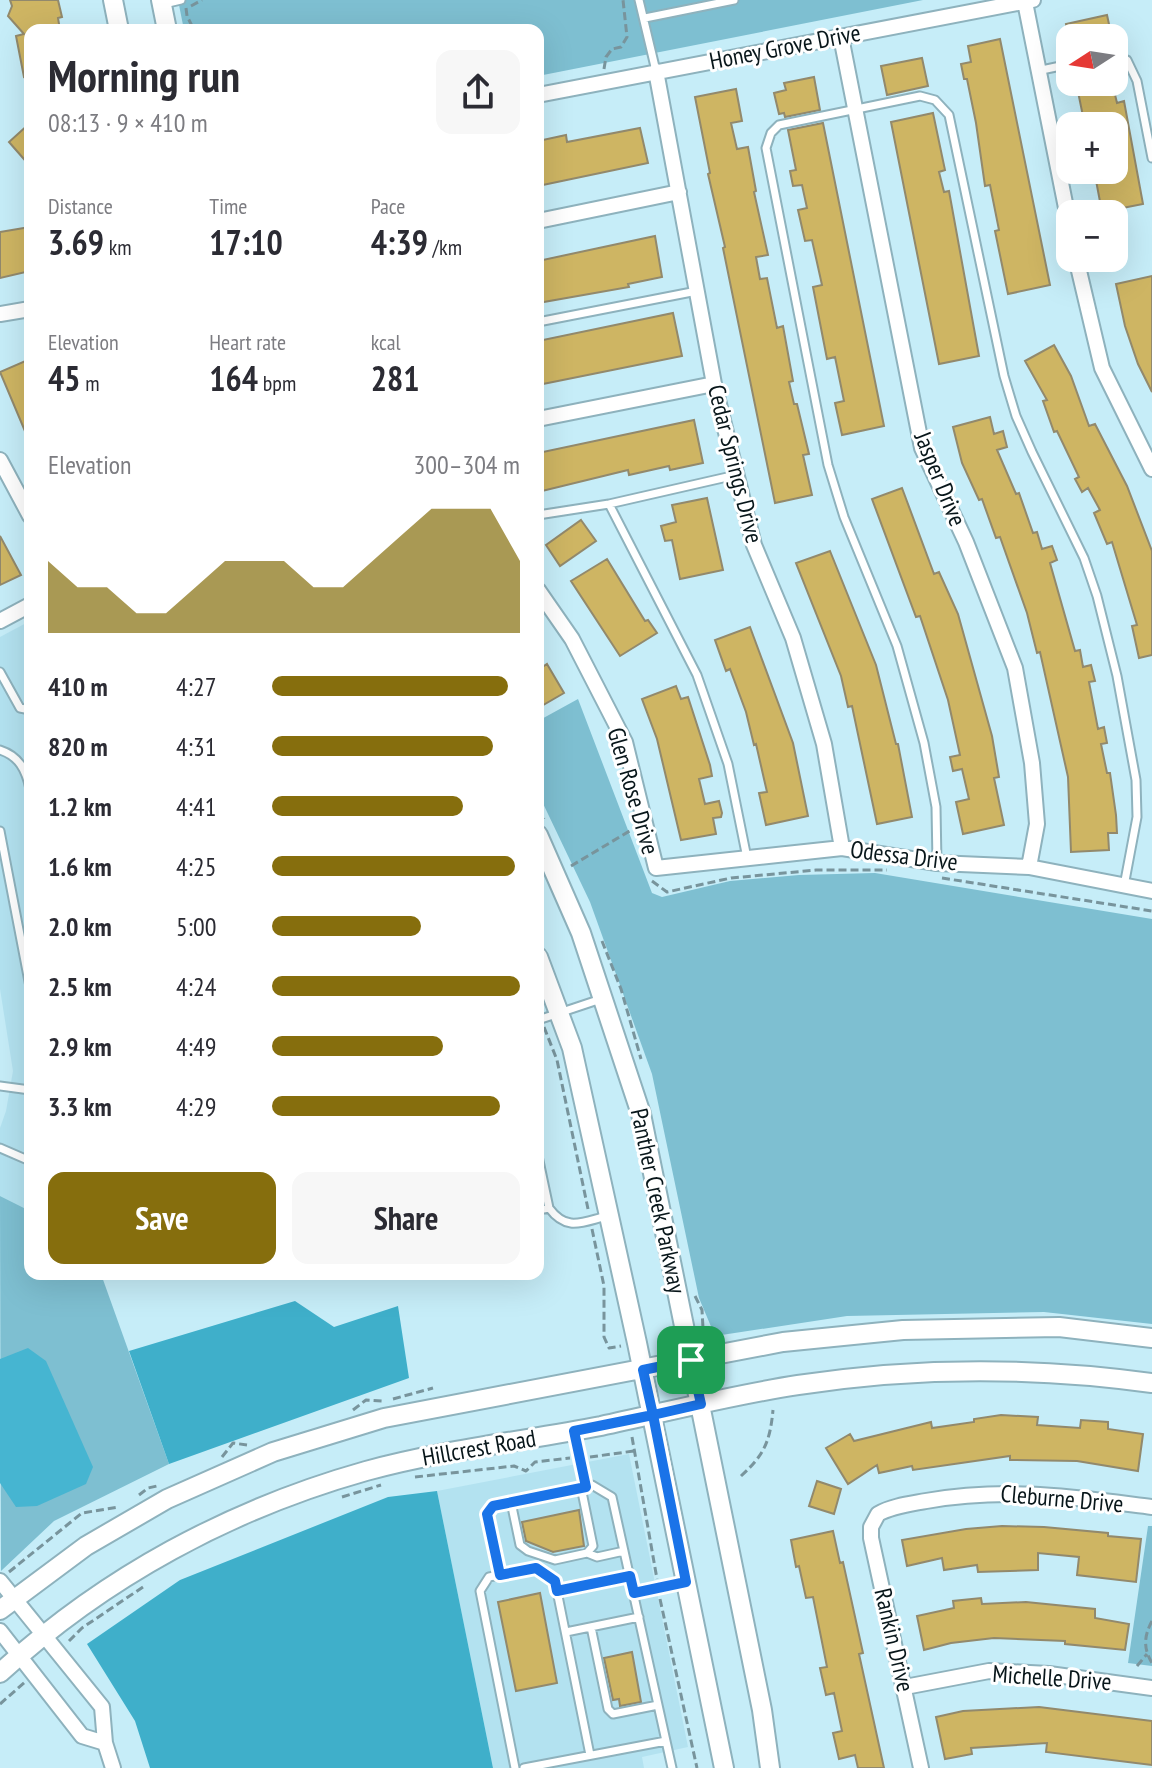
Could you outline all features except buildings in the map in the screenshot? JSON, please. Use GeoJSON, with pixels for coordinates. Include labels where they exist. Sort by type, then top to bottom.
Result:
{"type":"FeatureCollection","features":[{"type":"Feature","properties":{"kind":"main road"},"geometry":{"type":"LineString","coordinates":[[113,0],[118,24]]}},
{"type":"Feature","properties":{"kind":"main road"},"geometry":{"type":"LineString","coordinates":[[161,2],[166,24]]}},
{"type":"Feature","properties":{"kind":"main road","name":"Panther Creek Parkway"},"geometry":{"type":"LineString","coordinates":[[544,849],[581,933],[641,1114],[762,1710],[770,1768]]}},
{"type":"Feature","properties":{"kind":"main road","name":"Panther Creek Parkway"},"geometry":{"type":"LineString","coordinates":[[544,973],[572,1048],[653,1415],[724,1768]]}},
{"type":"Feature","properties":{"kind":"main road","name":"Hillcrest Road"},"geometry":{"type":"LineString","coordinates":[[7,1604],[77,1552],[202,1482],[273,1452],[397,1416],[783,1342],[903,1330],[1059,1327],[1152,1338]]}},
{"type":"Feature","properties":{"kind":"main road","name":"Hillcrest Road"},"geometry":{"type":"LineString","coordinates":[[0,1673],[45,1634],[94,1598],[158,1557],[225,1522],[332,1481],[405,1462],[798,1385],[986,1370],[1102,1376],[1152,1383]]}},
{"type":"Feature","properties":{"kind":"street","name":"Honey Grove Drive"},"geometry":{"type":"LineString","coordinates":[[544,94],[1027,1]]}},
{"type":"Feature","properties":{"kind":"street"},"geometry":{"type":"LineString","coordinates":[[1027,1],[1037,71],[1064,200]]}},
{"type":"Feature","properties":{"kind":"street","name":"Jasper Drive"},"geometry":{"type":"LineString","coordinates":[[841,37],[922,448],[966,542],[1015,668],[1032,763],[1037,824],[1029,867]]}},
{"type":"Feature","properties":{"kind":"street","name":"Cedar Springs Drive"},"geometry":{"type":"LineString","coordinates":[[656,71],[714,384],[754,545],[793,638],[824,744],[842,848]]}},
{"type":"Feature","properties":{"kind":"street"},"geometry":{"type":"LineString","coordinates":[[544,220],[679,192]]}},
{"type":"Feature","properties":{"kind":"street"},"geometry":{"type":"LineString","coordinates":[[1079,272],[1102,368],[1152,469]]}},
{"type":"Feature","properties":{"kind":"street"},"geometry":{"type":"LineString","coordinates":[[0,314],[24,310]]}},
{"type":"Feature","properties":{"kind":"street"},"geometry":{"type":"LineString","coordinates":[[544,418],[714,384]]}},
{"type":"Feature","properties":{"kind":"street"},"geometry":{"type":"LineString","coordinates":[[0,460],[24,505]]}},
{"type":"Feature","properties":{"kind":"street","name":"Glen Rose Drive"},"geometry":{"type":"LineString","coordinates":[[544,599],[572,639],[625,742],[652,868]]}},
{"type":"Feature","properties":{"kind":"street"},"geometry":{"type":"LineString","coordinates":[[0,621],[24,608]]}},
{"type":"Feature","properties":{"kind":"street","name":"Odessa Drive"},"geometry":{"type":"LineString","coordinates":[[652,868],[842,848],[937,863],[1029,867],[1152,891]]}},
{"type":"Feature","properties":{"kind":"street","name":"Cleburne Drive"},"geometry":{"type":"LineString","coordinates":[[878,1514],[908,1504],[971,1493],[1040,1493],[1152,1507]]}},
{"type":"Feature","properties":{"kind":"street","name":"Rankin Drive"},"geometry":{"type":"LineString","coordinates":[[878,1514],[872,1523],[871,1538],[921,1768]]}},
{"type":"Feature","properties":{"kind":"street"},"geometry":{"type":"LineString","coordinates":[[0,1581],[7,1604],[45,1634],[102,1707],[105,1743],[113,1768]]}},
{"type":"Feature","properties":{"kind":"street"},"geometry":{"type":"LineString","coordinates":[[0,1631],[82,1736],[105,1743]]}},
{"type":"Feature","properties":{"kind":"street","name":"Michelle Drive"},"geometry":{"type":"LineString","coordinates":[[905,1687],[989,1671],[1049,1674],[1152,1688]]}},
{"type":"Feature","properties":{"kind":"lane"},"geometry":{"type":"LineString","coordinates":[[161,2],[183,0]]}},
{"type":"Feature","properties":{"kind":"lane"},"geometry":{"type":"LineString","coordinates":[[639,0],[656,71]]}},
{"type":"Feature","properties":{"kind":"lane"},"geometry":{"type":"LineString","coordinates":[[645,18],[734,0]]}},
{"type":"Feature","properties":{"kind":"lane"},"geometry":{"type":"LineString","coordinates":[[1128,62],[1135,75],[1152,158]]}},
{"type":"Feature","properties":{"kind":"lane"},"geometry":{"type":"LineString","coordinates":[[1037,71],[1056,67]]}},
{"type":"Feature","properties":{"kind":"lane"},"geometry":{"type":"LineString","coordinates":[[937,863],[936,807],[924,743],[897,646],[844,517],[828,465],[766,148],[771,133],[779,125],[920,96],[935,100],[949,115],[1004,376],[1027,440],[1084,558],[1097,596],[1117,676],[1136,780],[1137,817],[1124,886]]}},
{"type":"Feature","properties":{"kind":"lane"},"geometry":{"type":"LineString","coordinates":[[544,321],[697,291]]}},
{"type":"Feature","properties":{"kind":"lane"},"geometry":{"type":"LineString","coordinates":[[544,514],[609,504],[736,475]]}},
{"type":"Feature","properties":{"kind":"lane"},"geometry":{"type":"LineString","coordinates":[[609,504],[697,675],[728,764],[747,858]]}},
{"type":"Feature","properties":{"kind":"lane"},"geometry":{"type":"LineString","coordinates":[[0,672],[20,708],[24,709]]}},
{"type":"Feature","properties":{"kind":"lane"},"geometry":{"type":"LineString","coordinates":[[0,750],[21,762],[24,771]]}},
{"type":"Feature","properties":{"kind":"lane"},"geometry":{"type":"LineString","coordinates":[[0,831],[24,956]]}},
{"type":"Feature","properties":{"kind":"lane"},"geometry":{"type":"LineString","coordinates":[[544,1019],[603,998]]}},
{"type":"Feature","properties":{"kind":"lane"},"geometry":{"type":"LineString","coordinates":[[0,1086],[24,1089]]}},
{"type":"Feature","properties":{"kind":"lane"},"geometry":{"type":"LineString","coordinates":[[0,1148],[24,1158]]}},
{"type":"Feature","properties":{"kind":"lane"},"geometry":{"type":"LineString","coordinates":[[544,1184],[549,1208],[557,1219],[570,1225],[609,1216]]}},
{"type":"Feature","properties":{"kind":"lane"},"geometry":{"type":"LineString","coordinates":[[544,1209],[549,1208]]}},
{"type":"Feature","properties":{"kind":"lane"},"geometry":{"type":"LineString","coordinates":[[574,1431],[593,1546],[587,1553]]}},
{"type":"Feature","properties":{"kind":"lane"},"geometry":{"type":"LineString","coordinates":[[500,1575],[487,1514],[493,1506],[592,1485],[612,1497],[672,1768]]}},
{"type":"Feature","properties":{"kind":"lane"},"geometry":{"type":"LineString","coordinates":[[511,1502],[520,1545],[528,1551],[555,1560],[587,1553],[597,1557],[624,1551]]}},
{"type":"Feature","properties":{"kind":"lane"},"geometry":{"type":"LineString","coordinates":[[515,1768],[480,1591],[489,1577],[536,1568],[555,1581],[590,1755]]}},
{"type":"Feature","properties":{"kind":"lane"},"geometry":{"type":"LineString","coordinates":[[557,1591],[630,1576]]}},
{"type":"Feature","properties":{"kind":"lane"},"geometry":{"type":"LineString","coordinates":[[634,1593],[686,1582]]}},
{"type":"Feature","properties":{"kind":"lane"},"geometry":{"type":"LineString","coordinates":[[566,1632],[639,1617]]}},
{"type":"Feature","properties":{"kind":"lane"},"geometry":{"type":"LineString","coordinates":[[591,1627],[608,1709],[613,1714],[658,1705]]}},
{"type":"Feature","properties":{"kind":"lane"},"geometry":{"type":"LineString","coordinates":[[524,1768],[666,1741]]}},
{"type":"Feature","properties":{"kind":"path"},"geometry":{"type":"LineString","coordinates":[[183,0],[191,24]]}},
{"type":"Feature","properties":{"kind":"path"},"geometry":{"type":"LineString","coordinates":[[186,9],[202,0]]}},
{"type":"Feature","properties":{"kind":"path"},"geometry":{"type":"LineString","coordinates":[[604,70],[606,57],[612,49],[621,47],[627,37],[623,0]]}},
{"type":"Feature","properties":{"kind":"path"},"geometry":{"type":"LineString","coordinates":[[568,867],[633,829]]}},
{"type":"Feature","properties":{"kind":"path"},"geometry":{"type":"LineString","coordinates":[[652,868],[652,882],[667,892],[745,876],[816,870],[895,871]]}},
{"type":"Feature","properties":{"kind":"path"},"geometry":{"type":"LineString","coordinates":[[942,878],[1152,911]]}},
{"type":"Feature","properties":{"kind":"path"},"geometry":{"type":"LineString","coordinates":[[544,1031],[557,1060],[604,1286],[604,1337],[609,1348],[621,1346]]}},
{"type":"Feature","properties":{"kind":"path"},"geometry":{"type":"LineString","coordinates":[[615,1347],[616,1354]]}},
{"type":"Feature","properties":{"kind":"path"},"geometry":{"type":"LineString","coordinates":[[741,1476],[757,1461],[771,1437],[773,1410]]}},
{"type":"Feature","properties":{"kind":"path"},"geometry":{"type":"LineString","coordinates":[[632,1437],[658,1588],[697,1768]]}},
{"type":"Feature","properties":{"kind":"path"},"geometry":{"type":"LineString","coordinates":[[414,1477],[514,1466],[526,1471],[535,1462],[634,1451]]}},
{"type":"Feature","properties":{"kind":"path"},"geometry":{"type":"LineString","coordinates":[[331,1500],[386,1484]]}},
{"type":"Feature","properties":{"kind":"path"},"geometry":{"type":"LineString","coordinates":[[58,1651],[82,1628],[144,1587]]}},
{"type":"Feature","properties":{"kind":"path"},"geometry":{"type":"LineString","coordinates":[[1152,1621],[1145,1634],[1147,1654],[1152,1663]]}},
{"type":"Feature","properties":{"kind":"path"},"geometry":{"type":"LineString","coordinates":[[1137,1666],[1147,1654]]}},
{"type":"Feature","properties":{"kind":"path"},"geometry":{"type":"LineString","coordinates":[[0,1704],[34,1673]]}},
{"type":"Feature","properties":{"kind":"shaded area"},"geometry":{"type":"Polygon","coordinates":[[[178,0],[923,0],[544,75],[544,24],[183,24],[178,0]]]}},
{"type":"Feature","properties":{"kind":"shaded area"},"geometry":{"type":"Polygon","coordinates":[[[24,624],[24,1208],[0,1196],[0,1128],[13,1071],[0,989],[0,637],[24,624]]]}},
{"type":"Feature","properties":{"kind":"shaded area"},"geometry":{"type":"Polygon","coordinates":[[[578,699],[652,893],[662,897],[730,881],[875,873],[1152,919],[1152,1324],[1044,1312],[847,1316],[715,1336],[699,1298],[652,1074],[590,902],[544,806],[544,718],[578,699]]]}},
{"type":"Feature","properties":{"kind":"shaded area"},"geometry":{"type":"Polygon","coordinates":[[[0,1196],[24,1208],[24,1280],[103,1280],[169,1464],[54,1521],[1,1571],[0,1196]]]}},
{"type":"Feature","properties":{"kind":"shaded area"},"geometry":{"type":"Polygon","coordinates":[[[295,1301],[334,1327],[398,1306],[409,1378],[169,1464],[129,1351],[295,1301]]]}},
{"type":"Feature","properties":{"kind":"shaded area"},"geometry":{"type":"Polygon","coordinates":[[[28,1348],[46,1361],[93,1467],[86,1484],[37,1506],[16,1507],[0,1483],[0,1359],[28,1348]]]}},
{"type":"Feature","properties":{"kind":"shaded area"},"geometry":{"type":"Polygon","coordinates":[[[629,1454],[688,1747],[642,1757],[644,1768],[493,1768],[437,1491],[629,1454]]]}},
{"type":"Feature","properties":{"kind":"shaded area"},"geometry":{"type":"Polygon","coordinates":[[[437,1491],[493,1768],[150,1768],[135,1721],[87,1644],[180,1580],[388,1497],[437,1491]]]}},
{"type":"Feature","properties":{"kind":"shaded area"},"geometry":{"type":"Polygon","coordinates":[[[1148,1526],[1152,1526],[1152,1666],[1128,1663],[1148,1526]]]}},
{"type":"Feature","properties":{"kind":"route"},"geometry":{"type":"LineString","coordinates":[[691,1360],[643,1370],[653,1415],[574,1431],[586,1487],[493,1506],[487,1514],[500,1575],[536,1568],[555,1581],[557,1591],[630,1576],[634,1593],[686,1582],[653,1415],[701,1404],[691,1360]]}}]}
